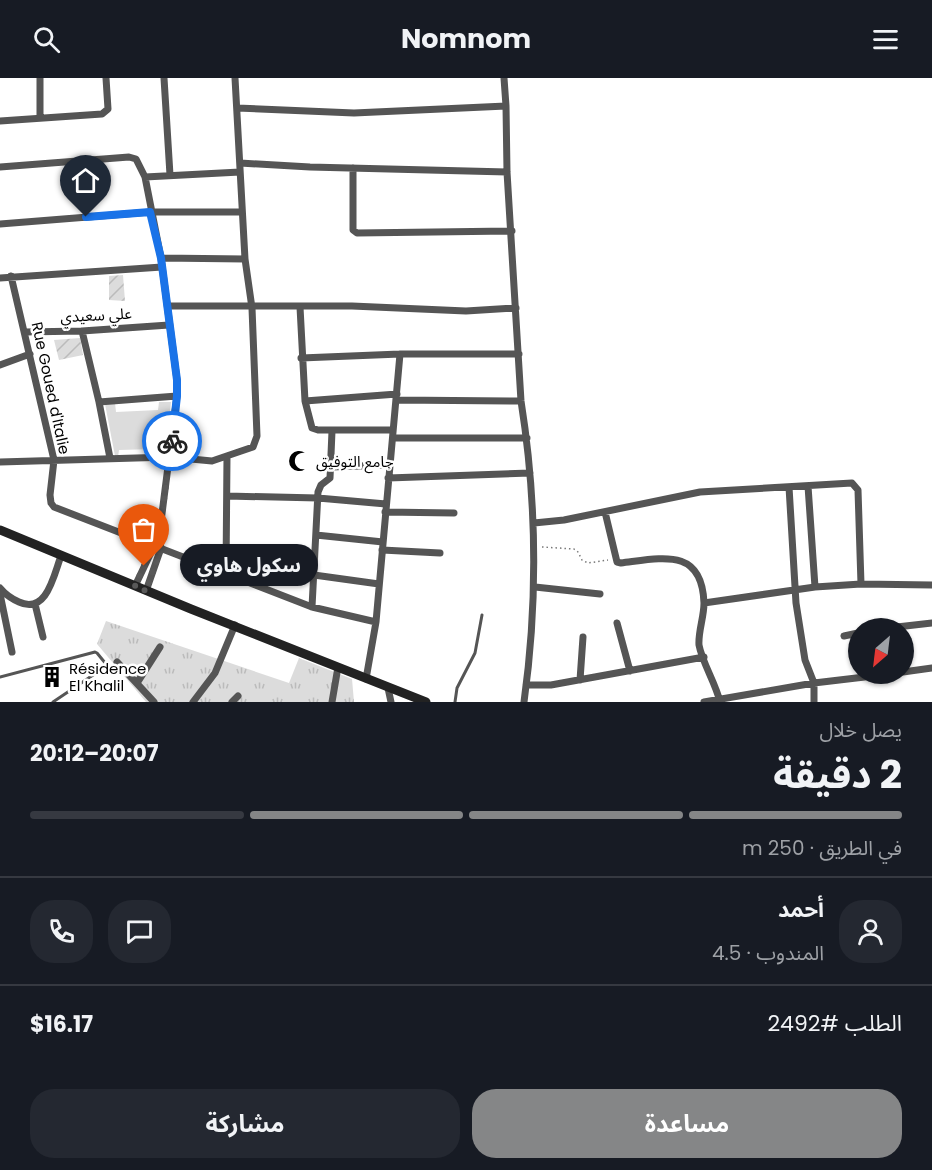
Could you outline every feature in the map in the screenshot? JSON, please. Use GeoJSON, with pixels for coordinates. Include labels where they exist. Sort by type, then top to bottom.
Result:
{"type":"FeatureCollection","features":[{"type":"Feature","properties":{"kind":"street"},"geometry":{"type":"LineString","coordinates":[[39,78],[40,117]]}},
{"type":"Feature","properties":{"kind":"street"},"geometry":{"type":"LineString","coordinates":[[0,121],[102,114],[108,110],[106,78]]}},
{"type":"Feature","properties":{"kind":"street"},"geometry":{"type":"LineString","coordinates":[[164,78],[170,175]]}},
{"type":"Feature","properties":{"kind":"street"},"geometry":{"type":"LineString","coordinates":[[0,462],[170,457],[212,461],[233,452],[249,450],[256,443],[252,308],[245,259],[235,78]]}},
{"type":"Feature","properties":{"kind":"street"},"geometry":{"type":"LineString","coordinates":[[504,78],[507,172],[521,401],[527,438],[535,548],[535,587],[524,702]]}},
{"type":"Feature","properties":{"kind":"street"},"geometry":{"type":"LineString","coordinates":[[237,108],[354,113],[506,106]]}},
{"type":"Feature","properties":{"kind":"street"},"geometry":{"type":"LineString","coordinates":[[0,167],[129,157],[136,159],[145,177],[150,212],[161,258],[175,359],[177,396],[159,537],[146,591]]}},
{"type":"Feature","properties":{"kind":"street"},"geometry":{"type":"LineString","coordinates":[[240,163],[507,172]]}},
{"type":"Feature","properties":{"kind":"street"},"geometry":{"type":"LineString","coordinates":[[353,168],[353,230],[357,233],[512,231]]}},
{"type":"Feature","properties":{"kind":"street"},"geometry":{"type":"LineString","coordinates":[[145,177],[240,172]]}},
{"type":"Feature","properties":{"kind":"street"},"geometry":{"type":"LineString","coordinates":[[0,224],[150,212],[242,212]]}},
{"type":"Feature","properties":{"kind":"street"},"geometry":{"type":"LineString","coordinates":[[161,258],[245,259]]}},
{"type":"Feature","properties":{"kind":"street"},"geometry":{"type":"LineString","coordinates":[[0,278],[162,267]]}},
{"type":"Feature","properties":{"kind":"street","name":"Rue Goued d'Italie"},"geometry":{"type":"LineString","coordinates":[[12,276],[54,460],[51,503],[54,507],[157,546]]}},
{"type":"Feature","properties":{"kind":"street"},"geometry":{"type":"LineString","coordinates":[[168,306],[397,307],[466,310],[516,308]]}},
{"type":"Feature","properties":{"kind":"street"},"geometry":{"type":"LineString","coordinates":[[300,307],[305,401],[312,428],[393,434],[527,438]]}},
{"type":"Feature","properties":{"kind":"street","name":"علي سعيدي"},"geometry":{"type":"LineString","coordinates":[[25,332],[169,325]]}},
{"type":"Feature","properties":{"kind":"street"},"geometry":{"type":"LineString","coordinates":[[82,331],[110,458]]}},
{"type":"Feature","properties":{"kind":"street"},"geometry":{"type":"LineString","coordinates":[[0,365],[30,354]]}},
{"type":"Feature","properties":{"kind":"street"},"geometry":{"type":"LineString","coordinates":[[301,358],[400,354],[519,354]]}},
{"type":"Feature","properties":{"kind":"street"},"geometry":{"type":"LineString","coordinates":[[366,679],[376,622],[400,354]]}},
{"type":"Feature","properties":{"kind":"street"},"geometry":{"type":"LineString","coordinates":[[99,402],[177,396]]}},
{"type":"Feature","properties":{"kind":"street"},"geometry":{"type":"LineString","coordinates":[[305,401],[396,397],[521,401]]}},
{"type":"Feature","properties":{"kind":"street"},"geometry":{"type":"LineString","coordinates":[[312,607],[318,498],[320,487],[330,478],[332,431]]}},
{"type":"Feature","properties":{"kind":"street"},"geometry":{"type":"LineString","coordinates":[[226,573],[227,456]]}},
{"type":"Feature","properties":{"kind":"street"},"geometry":{"type":"LineString","coordinates":[[331,467],[389,465]]}},
{"type":"Feature","properties":{"kind":"street"},"geometry":{"type":"LineString","coordinates":[[388,478],[530,473]]}},
{"type":"Feature","properties":{"kind":"street"},"geometry":{"type":"LineString","coordinates":[[534,523],[564,520],[700,492],[852,483],[858,490],[861,584]]}},
{"type":"Feature","properties":{"kind":"street"},"geometry":{"type":"LineString","coordinates":[[808,486],[815,587]]}},
{"type":"Feature","properties":{"kind":"street"},"geometry":{"type":"LineString","coordinates":[[789,487],[795,590],[805,660],[814,683],[814,702]]}},
{"type":"Feature","properties":{"kind":"street"},"geometry":{"type":"LineString","coordinates":[[226,496],[318,498],[386,508],[454,513]]}},
{"type":"Feature","properties":{"kind":"street"},"geometry":{"type":"LineString","coordinates":[[605,512],[615,559],[621,563],[669,559],[689,564],[696,570],[700,577],[704,603],[699,646],[720,701]]}},
{"type":"Feature","properties":{"kind":"street"},"geometry":{"type":"LineString","coordinates":[[0,530],[425,702]]}},
{"type":"Feature","properties":{"kind":"street"},"geometry":{"type":"LineString","coordinates":[[316,535],[440,553]]}},
{"type":"Feature","properties":{"kind":"street"},"geometry":{"type":"LineString","coordinates":[[157,546],[312,607],[376,622]]}},
{"type":"Feature","properties":{"kind":"street"},"geometry":{"type":"LineString","coordinates":[[135,586],[157,546]]}},
{"type":"Feature","properties":{"kind":"street"},"geometry":{"type":"LineString","coordinates":[[0,588],[6,595],[19,602],[35,604],[47,592],[61,556]]}},
{"type":"Feature","properties":{"kind":"street"},"geometry":{"type":"LineString","coordinates":[[314,575],[379,584]]}},
{"type":"Feature","properties":{"kind":"street"},"geometry":{"type":"LineString","coordinates":[[704,603],[815,587],[861,584],[932,585]]}},
{"type":"Feature","properties":{"kind":"street"},"geometry":{"type":"LineString","coordinates":[[535,587],[600,594]]}},
{"type":"Feature","properties":{"kind":"street"},"geometry":{"type":"LineString","coordinates":[[0,594],[12,652]]}},
{"type":"Feature","properties":{"kind":"street"},"geometry":{"type":"LineString","coordinates":[[35,604],[43,637]]}},
{"type":"Feature","properties":{"kind":"street"},"geometry":{"type":"LineString","coordinates":[[617,623],[630,671]]}},
{"type":"Feature","properties":{"kind":"street"},"geometry":{"type":"LineString","coordinates":[[914,625],[932,623]]}},
{"type":"Feature","properties":{"kind":"street"},"geometry":{"type":"LineString","coordinates":[[193,702],[220,662],[235,626]]}},
{"type":"Feature","properties":{"kind":"street"},"geometry":{"type":"LineString","coordinates":[[844,636],[848,635]]}},
{"type":"Feature","properties":{"kind":"street"},"geometry":{"type":"LineString","coordinates":[[580,680],[583,637]]}},
{"type":"Feature","properties":{"kind":"street"},"geometry":{"type":"LineString","coordinates":[[137,683],[160,647]]}},
{"type":"Feature","properties":{"kind":"street"},"geometry":{"type":"LineString","coordinates":[[526,685],[551,685],[704,657]]}},
{"type":"Feature","properties":{"kind":"street"},"geometry":{"type":"LineString","coordinates":[[117,662],[154,702]]}},
{"type":"Feature","properties":{"kind":"street"},"geometry":{"type":"LineString","coordinates":[[332,702],[338,667]]}},
{"type":"Feature","properties":{"kind":"street"},"geometry":{"type":"LineString","coordinates":[[914,670],[932,668]]}},
{"type":"Feature","properties":{"kind":"street"},"geometry":{"type":"LineString","coordinates":[[704,702],[848,679]]}},
{"type":"Feature","properties":{"kind":"street"},"geometry":{"type":"LineString","coordinates":[[388,688],[391,702]]}},
{"type":"Feature","properties":{"kind":"street"},"geometry":{"type":"LineString","coordinates":[[199,695],[207,702]]}},
{"type":"Feature","properties":{"kind":"street"},"geometry":{"type":"LineString","coordinates":[[232,702],[238,696]]}},
{"type":"Feature","properties":{"kind":"lane"},"geometry":{"type":"LineString","coordinates":[[455,702],[457,688],[475,653],[482,615]]}},
{"type":"Feature","properties":{"kind":"lane"},"geometry":{"type":"LineString","coordinates":[[0,677],[98,653],[106,664],[105,667],[53,702]]}},
{"type":"Feature","properties":{"kind":"path"},"geometry":{"type":"LineString","coordinates":[[535,548],[574,549],[582,560],[588,563],[615,559]]}},
{"type":"Feature","properties":{"kind":"green space"},"geometry":{"type":"Polygon","coordinates":[[[123,275],[125,301],[109,300],[109,276],[123,275]]]}},
{"type":"Feature","properties":{"kind":"green space"},"geometry":{"type":"Polygon","coordinates":[[[80,338],[83,355],[59,360],[54,340],[80,338]]]}},
{"type":"Feature","properties":{"kind":"green space"},"geometry":{"type":"Polygon","coordinates":[[[159,402],[171,402],[165,453],[155,456],[154,449],[119,450],[118,457],[115,456],[105,404],[115,403],[116,412],[158,410],[159,402]]]}},
{"type":"Feature","properties":{"kind":"green space"},"geometry":{"type":"Polygon","coordinates":[[[106,621],[289,683],[299,658],[352,679],[354,702],[146,702],[97,644],[106,621]]]}},
{"type":"Feature","properties":{"kind":"way so far"},"geometry":{"type":"LineString","coordinates":[[144,566],[135,586],[146,591],[161,548],[159,537],[172,441]]}},
{"type":"Feature","properties":{"kind":"place","name":"جامع التوفيق"},"geometry":{"type":"Point","coordinates":[299,461]}},
{"type":"Feature","properties":{"kind":"place","name":"سكول هاوي"},"geometry":{"type":"Point","coordinates":[144,566]}},
{"type":"Feature","properties":{"kind":"place","name":"Résidence El Khalil"},"geometry":{"type":"Point","coordinates":[52,677]}},
{"type":"Feature","properties":{"kind":"route"},"geometry":{"type":"LineString","coordinates":[[86,217],[150,212],[161,258],[175,359],[177,396],[172,441]]}}]}
